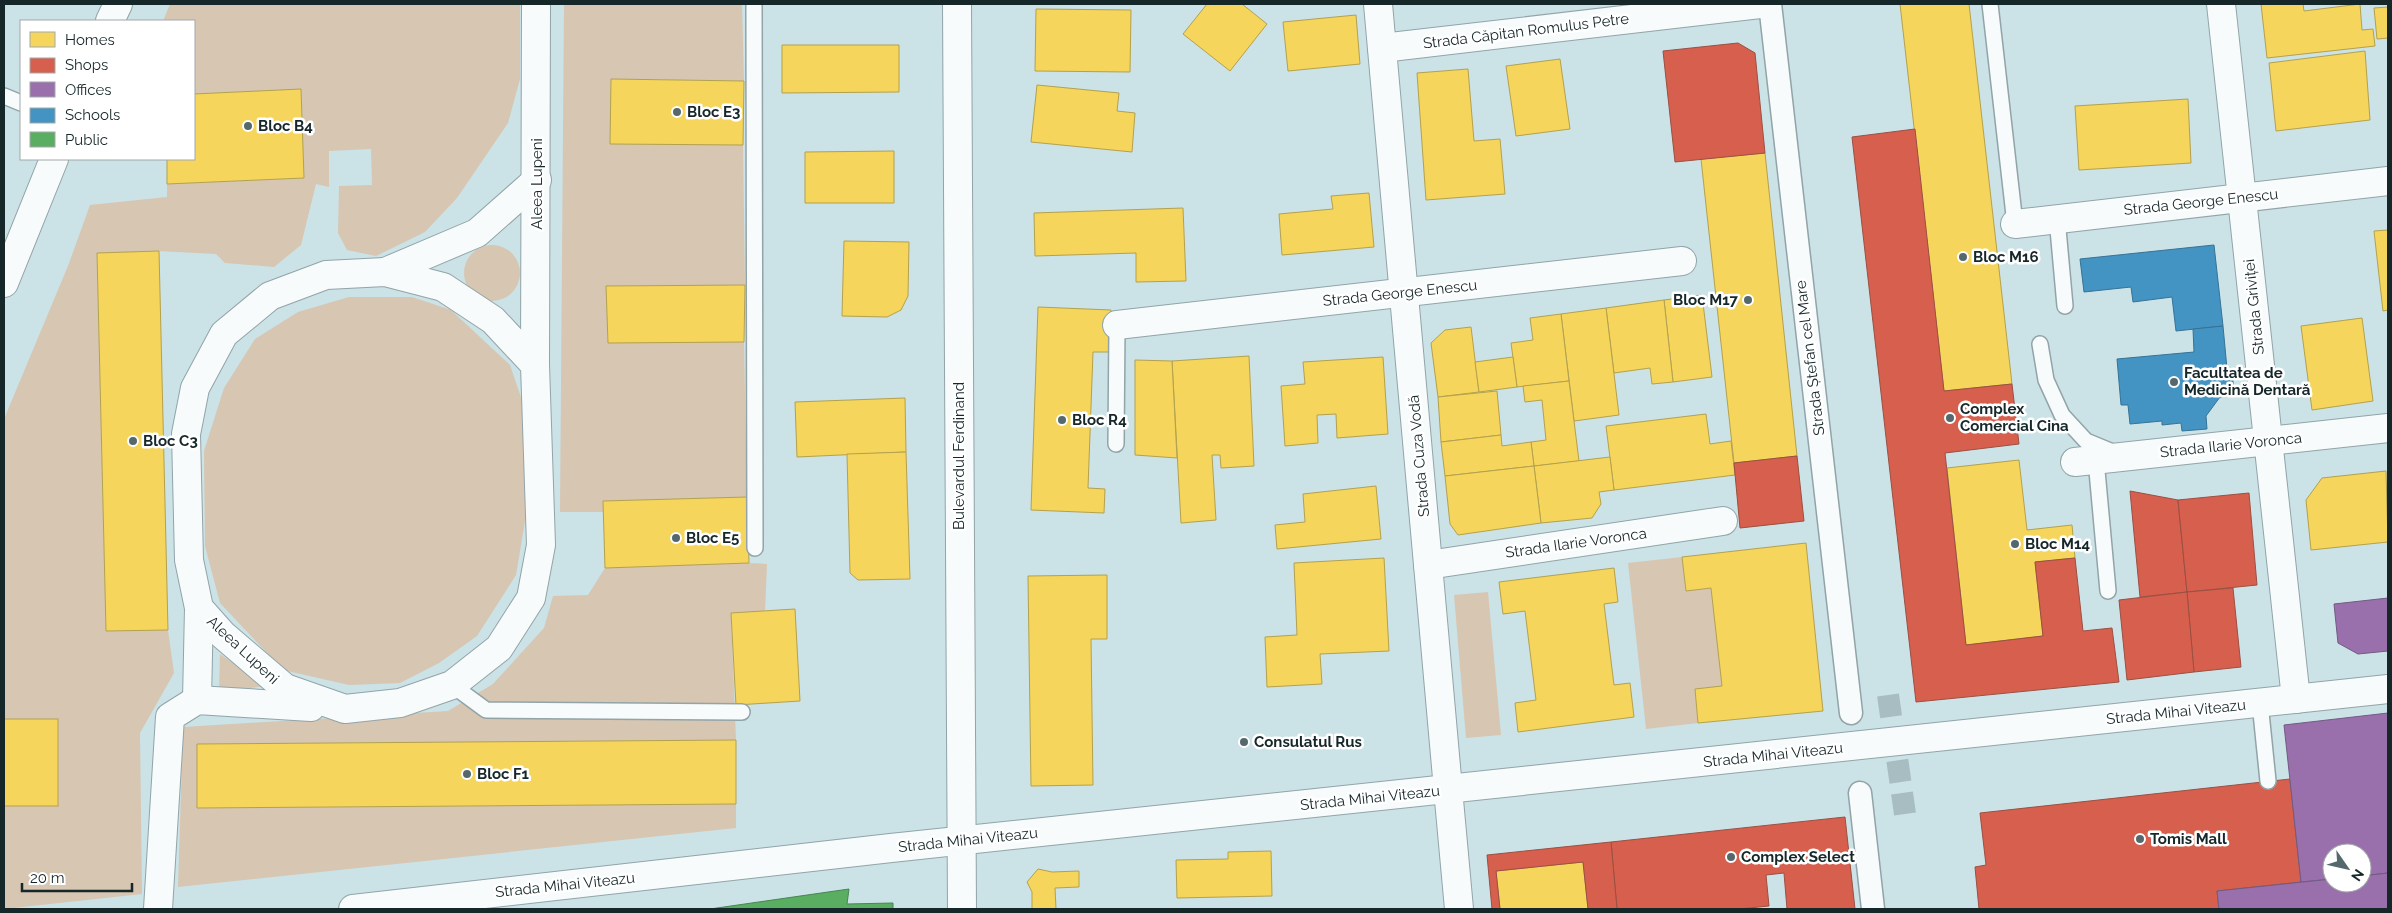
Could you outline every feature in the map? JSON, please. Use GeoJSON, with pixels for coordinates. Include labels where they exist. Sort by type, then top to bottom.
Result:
{"type":"FeatureCollection","features":[{"type":"Feature","properties":{"kind":"street"},"geometry":{"type":"LineString","coordinates":[[110,20],[118,4]]}},
{"type":"Feature","properties":{"kind":"street","name":"Aleea Lupeni"},"geometry":{"type":"LineString","coordinates":[[535,365],[493,320],[443,287],[385,272],[326,275],[270,296],[224,334],[195,388],[186,434],[189,560],[199,608],[223,635],[285,688],[345,709],[400,702],[452,685],[499,648],[532,598],[541,544],[535,365],[538,180],[536,4]]}},
{"type":"Feature","properties":{"kind":"street","name":"Bulevardul Ferdinand"},"geometry":{"type":"LineString","coordinates":[[957,4],[962,909]]}},
{"type":"Feature","properties":{"kind":"street","name":"Strada Cuza Vodă"},"geometry":{"type":"LineString","coordinates":[[1378,4],[1459,909]]}},
{"type":"Feature","properties":{"kind":"street","name":"Strada Căpitan Romulus Petre"},"geometry":{"type":"LineString","coordinates":[[1382,48],[1760,4]]}},
{"type":"Feature","properties":{"kind":"street","name":"Strada Ștefan cel Mare"},"geometry":{"type":"LineString","coordinates":[[1770,4],[1850,713]]}},
{"type":"Feature","properties":{"kind":"street","name":"Strada Griviței"},"geometry":{"type":"LineString","coordinates":[[2221,4],[2296,699]]}},
{"type":"Feature","properties":{"kind":"street"},"geometry":{"type":"LineString","coordinates":[[4,283],[54,160]]}},
{"type":"Feature","properties":{"kind":"street"},"geometry":{"type":"LineString","coordinates":[[385,272],[477,233],[538,180]]}},
{"type":"Feature","properties":{"kind":"street","name":"Strada George Enescu"},"geometry":{"type":"LineString","coordinates":[[2015,224],[2388,181]]}},
{"type":"Feature","properties":{"kind":"street","name":"Strada George Enescu"},"geometry":{"type":"LineString","coordinates":[[1117,325],[1682,261]]}},
{"type":"Feature","properties":{"kind":"street","name":"Strada Ilarie Voronca"},"geometry":{"type":"LineString","coordinates":[[2085,461],[2388,428]]}},
{"type":"Feature","properties":{"kind":"street","name":"Strada Ilarie Voronca"},"geometry":{"type":"LineString","coordinates":[[1428,565],[1723,521]]}},
{"type":"Feature","properties":{"kind":"street"},"geometry":{"type":"LineString","coordinates":[[197,700],[199,608]]}},
{"type":"Feature","properties":{"kind":"street","name":"Strada Mihai Viteazu"},"geometry":{"type":"LineString","coordinates":[[353,909],[961,841],[2388,689]]}},
{"type":"Feature","properties":{"kind":"street"},"geometry":{"type":"LineString","coordinates":[[158,909],[170,717],[197,700],[345,709]]}},
{"type":"Feature","properties":{"kind":"street"},"geometry":{"type":"LineString","coordinates":[[1860,793],[1873,909]]}},
{"type":"Feature","properties":{"kind":"lane"},"geometry":{"type":"LineString","coordinates":[[754,4],[755,548]]}},
{"type":"Feature","properties":{"kind":"lane"},"geometry":{"type":"LineString","coordinates":[[1990,4],[2015,224]]}},
{"type":"Feature","properties":{"kind":"lane"},"geometry":{"type":"LineString","coordinates":[[4,96],[20,103]]}},
{"type":"Feature","properties":{"kind":"lane"},"geometry":{"type":"LineString","coordinates":[[2057,218],[2065,306]]}},
{"type":"Feature","properties":{"kind":"lane"},"geometry":{"type":"LineString","coordinates":[[1116,444],[1117,325]]}},
{"type":"Feature","properties":{"kind":"lane"},"geometry":{"type":"LineString","coordinates":[[2040,344],[2046,380],[2062,415],[2086,441],[2123,457]]}},
{"type":"Feature","properties":{"kind":"lane"},"geometry":{"type":"LineString","coordinates":[[2085,461],[2108,591]]}},
{"type":"Feature","properties":{"kind":"lane"},"geometry":{"type":"LineString","coordinates":[[452,685],[486,710],[742,712]]}},
{"type":"Feature","properties":{"kind":"lane"},"geometry":{"type":"LineString","coordinates":[[2260,703],[2268,781]]}},
{"type":"Feature","properties":{"kind":"shaded area"},"geometry":{"type":"Polygon","coordinates":[[[170,4],[520,4],[520,79],[508,123],[457,198],[425,232],[376,256],[347,250],[338,233],[339,186],[372,185],[371,149],[329,151],[329,187],[316,184],[301,245],[274,267],[225,263],[216,254],[159,251],[97,253],[106,631],[168,630],[174,673],[140,733],[142,894],[4,909],[4,806],[57,806],[58,719],[4,719],[4,419],[68,266],[90,205],[167,197],[167,184],[304,178],[301,89],[195,94],[195,20],[163,20],[170,4]]]}},
{"type":"Feature","properties":{"kind":"shaded area"},"geometry":{"type":"Polygon","coordinates":[[[564,4],[742,4],[744,81],[611,79],[611,144],[743,145],[745,285],[607,286],[744,342],[747,497],[604,501],[604,512],[560,512],[564,4]]]}},
{"type":"Feature","properties":{"kind":"shaded area"},"geometry":{"type":"Polygon","coordinates":[[[492,245],[503,247],[512,253],[518,262],[520,273],[518,284],[512,293],[503,299],[492,301],[481,299],[472,293],[466,284],[464,273],[466,262],[472,253],[481,247],[492,245]]]}},
{"type":"Feature","properties":{"kind":"shaded area"},"geometry":{"type":"Polygon","coordinates":[[[349,297],[412,297],[451,310],[510,365],[526,412],[528,503],[516,575],[477,636],[439,663],[400,683],[349,685],[283,670],[220,603],[205,546],[204,451],[224,388],[255,339],[298,312],[349,297]]]}},
{"type":"Feature","properties":{"kind":"shaded area"},"geometry":{"type":"Polygon","coordinates":[[[1682,557],[1686,591],[1711,588],[1722,686],[1695,689],[1698,723],[1646,729],[1628,563],[1682,557]]]}},
{"type":"Feature","properties":{"kind":"shaded area"},"geometry":{"type":"Polygon","coordinates":[[[767,564],[765,611],[731,613],[736,740],[197,744],[198,808],[736,804],[736,828],[178,887],[183,727],[448,711],[493,684],[544,628],[553,596],[588,595],[605,568],[767,564]]]}},
{"type":"Feature","properties":{"kind":"shaded area"},"geometry":{"type":"Polygon","coordinates":[[[1488,592],[1501,735],[1466,738],[1454,595],[1488,592]]]}},
{"type":"Feature","properties":{"kind":"shaded area"},"geometry":{"type":"Polygon","coordinates":[[[220,654],[265,686],[219,692],[220,654]]]}},
{"type":"Feature","properties":{"kind":"building: Homes"},"geometry":{"type":"Polygon","coordinates":[[[1207,4],[1242,4],[1267,24],[1230,71],[1183,34],[1207,4]]]}},
{"type":"Feature","properties":{"kind":"building: Homes","name":"Bloc M16"},"geometry":{"type":"Polygon","coordinates":[[[1900,4],[1969,4],[2012,384],[1944,391],[1900,4]]]}},
{"type":"Feature","properties":{"kind":"building: Homes"},"geometry":{"type":"Polygon","coordinates":[[[2261,4],[2303,4],[2304,11],[2360,4],[2362,30],[2373,29],[2375,46],[2267,58],[2261,4]]]}},
{"type":"Feature","properties":{"kind":"building: Homes"},"geometry":{"type":"Polygon","coordinates":[[[2388,7],[2388,38],[2377,39],[2374,8],[2388,7]]]}},
{"type":"Feature","properties":{"kind":"building: Homes"},"geometry":{"type":"Polygon","coordinates":[[[1036,9],[1131,10],[1130,72],[1035,71],[1036,9]]]}},
{"type":"Feature","properties":{"kind":"building: Homes"},"geometry":{"type":"Polygon","coordinates":[[[1356,15],[1360,64],[1288,71],[1283,22],[1356,15]]]}},
{"type":"Feature","properties":{"kind":"building: Homes"},"geometry":{"type":"Polygon","coordinates":[[[782,45],[899,45],[899,92],[782,93],[782,45]]]}},
{"type":"Feature","properties":{"kind":"building: Homes"},"geometry":{"type":"Polygon","coordinates":[[[2365,51],[2370,120],[2276,131],[2269,63],[2365,51]]]}},
{"type":"Feature","properties":{"kind":"building: Homes"},"geometry":{"type":"Polygon","coordinates":[[[1560,59],[1570,129],[1516,136],[1506,66],[1560,59]]]}},
{"type":"Feature","properties":{"kind":"building: Homes"},"geometry":{"type":"Polygon","coordinates":[[[1468,69],[1474,141],[1500,139],[1505,194],[1426,200],[1417,73],[1468,69]]]}},
{"type":"Feature","properties":{"kind":"building: Homes","name":"Bloc E3"},"geometry":{"type":"Polygon","coordinates":[[[611,79],[744,81],[743,145],[610,144],[611,79]]]}},
{"type":"Feature","properties":{"kind":"building: Homes"},"geometry":{"type":"Polygon","coordinates":[[[1037,85],[1119,93],[1117,111],[1135,113],[1132,152],[1031,142],[1037,85]]]}},
{"type":"Feature","properties":{"kind":"building: Homes","name":"Bloc B4"},"geometry":{"type":"Polygon","coordinates":[[[301,89],[304,178],[167,184],[167,160],[195,160],[195,94],[301,89]]]}},
{"type":"Feature","properties":{"kind":"building: Homes"},"geometry":{"type":"Polygon","coordinates":[[[2188,99],[2191,163],[2079,170],[2075,106],[2188,99]]]}},
{"type":"Feature","properties":{"kind":"building: Homes"},"geometry":{"type":"Polygon","coordinates":[[[894,151],[894,203],[805,203],[805,152],[894,151]]]}},
{"type":"Feature","properties":{"kind":"building: Homes","name":"Bloc M17"},"geometry":{"type":"Polygon","coordinates":[[[1765,153],[1797,456],[1734,463],[1701,159],[1765,153]]]}},
{"type":"Feature","properties":{"kind":"building: Homes"},"geometry":{"type":"Polygon","coordinates":[[[1369,193],[1374,247],[1282,255],[1279,214],[1333,209],[1331,196],[1369,193]]]}},
{"type":"Feature","properties":{"kind":"building: Homes"},"geometry":{"type":"Polygon","coordinates":[[[1183,208],[1186,281],[1136,282],[1136,253],[1035,256],[1034,213],[1183,208]]]}},
{"type":"Feature","properties":{"kind":"building: Homes"},"geometry":{"type":"Polygon","coordinates":[[[2388,230],[2388,310],[2383,311],[2374,231],[2388,230]]]}},
{"type":"Feature","properties":{"kind":"building: Homes"},"geometry":{"type":"Polygon","coordinates":[[[844,241],[909,242],[908,296],[901,310],[887,317],[842,316],[844,241]]]}},
{"type":"Feature","properties":{"kind":"building: Homes","name":"Bloc C3"},"geometry":{"type":"Polygon","coordinates":[[[159,251],[168,630],[106,631],[97,253],[159,251]]]}},
{"type":"Feature","properties":{"kind":"building: Homes"},"geometry":{"type":"Polygon","coordinates":[[[745,285],[744,342],[608,343],[606,286],[745,285]]]}},
{"type":"Feature","properties":{"kind":"building: Homes"},"geometry":{"type":"Polygon","coordinates":[[[1702,295],[1712,377],[1673,382],[1664,300],[1702,295]]]}},
{"type":"Feature","properties":{"kind":"building: Homes"},"geometry":{"type":"Polygon","coordinates":[[[1664,300],[1673,382],[1652,384],[1650,368],[1614,373],[1606,308],[1664,300]]]}},
{"type":"Feature","properties":{"kind":"building: Homes","name":"Bloc R4"},"geometry":{"type":"Polygon","coordinates":[[[1038,307],[1111,310],[1109,352],[1093,352],[1088,488],[1105,489],[1104,513],[1031,510],[1038,307]]]}},
{"type":"Feature","properties":{"kind":"building: Homes"},"geometry":{"type":"Polygon","coordinates":[[[1606,308],[1619,415],[1574,421],[1561,314],[1606,308]]]}},
{"type":"Feature","properties":{"kind":"building: Homes"},"geometry":{"type":"Polygon","coordinates":[[[1561,314],[1569,381],[1517,387],[1511,343],[1533,340],[1530,318],[1561,314]]]}},
{"type":"Feature","properties":{"kind":"building: Homes"},"geometry":{"type":"Polygon","coordinates":[[[2362,318],[2373,401],[2312,410],[2301,326],[2362,318]]]}},
{"type":"Feature","properties":{"kind":"building: Homes"},"geometry":{"type":"Polygon","coordinates":[[[1471,327],[1479,392],[1438,397],[1431,343],[1445,330],[1471,327]]]}},
{"type":"Feature","properties":{"kind":"building: Homes"},"geometry":{"type":"Polygon","coordinates":[[[1249,356],[1254,466],[1221,468],[1220,455],[1212,455],[1216,520],[1181,523],[1172,361],[1249,356]]]}},
{"type":"Feature","properties":{"kind":"building: Homes"},"geometry":{"type":"Polygon","coordinates":[[[1383,357],[1388,434],[1337,438],[1336,414],[1317,415],[1318,443],[1285,446],[1281,386],[1305,384],[1303,362],[1383,357]]]}},
{"type":"Feature","properties":{"kind":"building: Homes"},"geometry":{"type":"Polygon","coordinates":[[[1513,357],[1517,387],[1479,392],[1475,362],[1513,357]]]}},
{"type":"Feature","properties":{"kind":"building: Homes"},"geometry":{"type":"Polygon","coordinates":[[[1135,360],[1172,361],[1177,458],[1135,455],[1135,360]]]}},
{"type":"Feature","properties":{"kind":"building: Homes"},"geometry":{"type":"Polygon","coordinates":[[[1569,381],[1579,461],[1534,466],[1531,442],[1546,440],[1542,400],[1525,402],[1523,386],[1569,381]]]}},
{"type":"Feature","properties":{"kind":"building: Homes"},"geometry":{"type":"Polygon","coordinates":[[[1497,391],[1501,435],[1441,442],[1438,397],[1497,391]]]}},
{"type":"Feature","properties":{"kind":"building: Homes"},"geometry":{"type":"Polygon","coordinates":[[[905,398],[906,452],[797,457],[795,402],[905,398]]]}},
{"type":"Feature","properties":{"kind":"building: Homes"},"geometry":{"type":"Polygon","coordinates":[[[1706,414],[1710,444],[1731,441],[1735,475],[1614,490],[1606,426],[1706,414]]]}},
{"type":"Feature","properties":{"kind":"building: Homes"},"geometry":{"type":"Polygon","coordinates":[[[1501,435],[1502,446],[1531,442],[1534,466],[1445,476],[1441,442],[1501,435]]]}},
{"type":"Feature","properties":{"kind":"building: Homes"},"geometry":{"type":"Polygon","coordinates":[[[906,452],[910,579],[858,580],[850,573],[847,454],[906,452]]]}},
{"type":"Feature","properties":{"kind":"building: Homes"},"geometry":{"type":"Polygon","coordinates":[[[1610,457],[1614,490],[1599,492],[1601,504],[1592,518],[1541,523],[1534,466],[1610,457]]]}},
{"type":"Feature","properties":{"kind":"building: Homes","name":"Bloc M14"},"geometry":{"type":"Polygon","coordinates":[[[2019,460],[2027,530],[2072,525],[2075,558],[2035,562],[2043,636],[1966,645],[1947,468],[2019,460]]]}},
{"type":"Feature","properties":{"kind":"building: Homes"},"geometry":{"type":"Polygon","coordinates":[[[1534,466],[1541,523],[1458,535],[1450,524],[1445,476],[1534,466]]]}},
{"type":"Feature","properties":{"kind":"building: Homes"},"geometry":{"type":"Polygon","coordinates":[[[2386,471],[2388,542],[2311,550],[2306,500],[2322,478],[2386,471]]]}},
{"type":"Feature","properties":{"kind":"building: Homes"},"geometry":{"type":"Polygon","coordinates":[[[1376,486],[1381,539],[1277,549],[1275,525],[1305,522],[1303,494],[1376,486]]]}},
{"type":"Feature","properties":{"kind":"building: Homes","name":"Bloc E5"},"geometry":{"type":"Polygon","coordinates":[[[747,497],[749,563],[605,568],[603,501],[747,497]]]}},
{"type":"Feature","properties":{"kind":"building: Homes"},"geometry":{"type":"Polygon","coordinates":[[[1806,543],[1823,711],[1698,723],[1695,689],[1722,686],[1711,588],[1686,591],[1682,557],[1806,543]]]}},
{"type":"Feature","properties":{"kind":"building: Homes"},"geometry":{"type":"Polygon","coordinates":[[[1384,558],[1389,651],[1320,654],[1322,684],[1267,687],[1265,637],[1297,635],[1294,563],[1384,558]]]}},
{"type":"Feature","properties":{"kind":"building: Homes"},"geometry":{"type":"Polygon","coordinates":[[[1614,568],[1618,602],[1604,604],[1614,685],[1630,683],[1634,717],[1518,732],[1515,703],[1536,700],[1525,611],[1503,614],[1499,582],[1614,568]]]}},
{"type":"Feature","properties":{"kind":"building: Homes"},"geometry":{"type":"Polygon","coordinates":[[[1107,575],[1107,639],[1091,639],[1093,785],[1031,786],[1028,576],[1107,575]]]}},
{"type":"Feature","properties":{"kind":"building: Homes"},"geometry":{"type":"Polygon","coordinates":[[[795,609],[800,701],[736,705],[731,613],[795,609]]]}},
{"type":"Feature","properties":{"kind":"building: Homes"},"geometry":{"type":"Polygon","coordinates":[[[4,719],[58,719],[58,806],[4,806],[4,719]]]}},
{"type":"Feature","properties":{"kind":"building: Homes","name":"Bloc F1"},"geometry":{"type":"Polygon","coordinates":[[[736,740],[736,804],[197,808],[197,744],[736,740]]]}},
{"type":"Feature","properties":{"kind":"building: Homes"},"geometry":{"type":"Polygon","coordinates":[[[1271,851],[1272,896],[1177,898],[1176,860],[1228,859],[1228,852],[1271,851]]]}},
{"type":"Feature","properties":{"kind":"building: Homes"},"geometry":{"type":"Polygon","coordinates":[[[1583,862],[1588,909],[1500,909],[1496,871],[1583,862]]]}},
{"type":"Feature","properties":{"kind":"building: Homes"},"geometry":{"type":"Polygon","coordinates":[[[1038,869],[1052,872],[1079,871],[1079,887],[1055,888],[1056,909],[1032,909],[1032,892],[1027,882],[1038,869]]]}},
{"type":"Feature","properties":{"kind":"building: Shops"},"geometry":{"type":"Polygon","coordinates":[[[1738,43],[1755,53],[1765,153],[1675,162],[1663,51],[1738,43]]]}},
{"type":"Feature","properties":{"kind":"building: Shops","name":"Complex Comercial Cina"},"geometry":{"type":"Polygon","coordinates":[[[1915,129],[1944,391],[2012,384],[2019,444],[1945,453],[1966,645],[2043,636],[2035,562],[2075,558],[2083,631],[2112,628],[2119,682],[1916,702],[1852,137],[1915,129]]]}},
{"type":"Feature","properties":{"kind":"building: Shops"},"geometry":{"type":"Polygon","coordinates":[[[1797,456],[1804,521],[1740,528],[1734,463],[1797,456]]]}},
{"type":"Feature","properties":{"kind":"building: Shops"},"geometry":{"type":"Polygon","coordinates":[[[2130,491],[2178,500],[2187,592],[2140,597],[2130,491]]]}},
{"type":"Feature","properties":{"kind":"building: Shops"},"geometry":{"type":"Polygon","coordinates":[[[2249,493],[2257,585],[2187,592],[2178,500],[2249,493]]]}},
{"type":"Feature","properties":{"kind":"building: Shops"},"geometry":{"type":"Polygon","coordinates":[[[2233,588],[2241,667],[2194,672],[2187,592],[2233,588]]]}},
{"type":"Feature","properties":{"kind":"building: Shops"},"geometry":{"type":"Polygon","coordinates":[[[2187,592],[2194,672],[2127,680],[2119,600],[2187,592]]]}},
{"type":"Feature","properties":{"kind":"building: Shops","name":"Tomis Mall"},"geometry":{"type":"Polygon","coordinates":[[[2290,779],[2301,882],[2217,891],[2219,909],[1979,909],[1975,867],[1986,865],[1980,813],[2290,779]]]}},
{"type":"Feature","properties":{"kind":"building: Shops","name":"Complex Select"},"geometry":{"type":"Polygon","coordinates":[[[1845,817],[1855,909],[1787,909],[1784,873],[1766,875],[1769,906],[1739,909],[1617,909],[1611,842],[1845,817]]]}},
{"type":"Feature","properties":{"kind":"building: Shops"},"geometry":{"type":"Polygon","coordinates":[[[1611,842],[1617,909],[1588,909],[1583,862],[1496,871],[1500,909],[1492,909],[1487,855],[1611,842]]]}},
{"type":"Feature","properties":{"kind":"building: Offices"},"geometry":{"type":"Polygon","coordinates":[[[2388,598],[2388,651],[2358,654],[2338,643],[2334,604],[2388,598]]]}},
{"type":"Feature","properties":{"kind":"building: Offices"},"geometry":{"type":"Polygon","coordinates":[[[2388,713],[2388,873],[2372,875],[2372,843],[2322,843],[2322,880],[2301,882],[2284,725],[2388,713]]]}},
{"type":"Feature","properties":{"kind":"building: Offices"},"geometry":{"type":"Polygon","coordinates":[[[2388,873],[2388,909],[2219,909],[2217,891],[2322,880],[2322,893],[2372,893],[2372,875],[2388,873]]]}},
{"type":"Feature","properties":{"kind":"building: Schools"},"geometry":{"type":"Polygon","coordinates":[[[2214,245],[2223,326],[2176,331],[2172,297],[2133,302],[2131,287],[2084,292],[2080,259],[2214,245]]]}},
{"type":"Feature","properties":{"kind":"building: Schools","name":"Facultatea de Medicină Dentară"},"geometry":{"type":"Polygon","coordinates":[[[2223,326],[2227,369],[2232,369],[2234,396],[2220,397],[2206,416],[2207,429],[2182,431],[2181,423],[2162,425],[2162,421],[2130,424],[2128,405],[2121,405],[2117,359],[2194,352],[2193,329],[2223,326]]]}},
{"type":"Feature","properties":{"kind":"building: Public"},"geometry":{"type":"Polygon","coordinates":[[[849,889],[847,904],[893,903],[893,909],[710,909],[849,889]]]}},
{"type":"Feature","properties":{"kind":"tunnel"},"geometry":{"type":"LineString","coordinates":[[1888,695],[1905,814]]}},
{"type":"Feature","properties":{"kind":"place","name":"Bloc E3"},"geometry":{"type":"Point","coordinates":[677,112]}},
{"type":"Feature","properties":{"kind":"place","name":"Bloc B4"},"geometry":{"type":"Point","coordinates":[248,126]}},
{"type":"Feature","properties":{"kind":"place","name":"Bloc M16"},"geometry":{"type":"Point","coordinates":[1963,257]}},
{"type":"Feature","properties":{"kind":"place","name":"Bloc M17"},"geometry":{"type":"Point","coordinates":[1748,300]}},
{"type":"Feature","properties":{"kind":"place","name":"Facultatea de Medicină Dentară"},"geometry":{"type":"Point","coordinates":[2174,382]}},
{"type":"Feature","properties":{"kind":"place","name":"Complex Comercial Cina"},"geometry":{"type":"Point","coordinates":[1950,418]}},
{"type":"Feature","properties":{"kind":"place","name":"Bloc R4"},"geometry":{"type":"Point","coordinates":[1062,420]}},
{"type":"Feature","properties":{"kind":"place","name":"Bloc C3"},"geometry":{"type":"Point","coordinates":[133,441]}},
{"type":"Feature","properties":{"kind":"place","name":"Bloc E5"},"geometry":{"type":"Point","coordinates":[676,538]}},
{"type":"Feature","properties":{"kind":"place","name":"Bloc M14"},"geometry":{"type":"Point","coordinates":[2015,544]}},
{"type":"Feature","properties":{"kind":"place","name":"Consulatul Rus"},"geometry":{"type":"Point","coordinates":[1244,742]}},
{"type":"Feature","properties":{"kind":"place","name":"Bloc F1"},"geometry":{"type":"Point","coordinates":[467,774]}},
{"type":"Feature","properties":{"kind":"place","name":"Tomis Mall"},"geometry":{"type":"Point","coordinates":[2140,839]}},
{"type":"Feature","properties":{"kind":"place","name":"Complex Select"},"geometry":{"type":"Point","coordinates":[1731,857]}}]}
